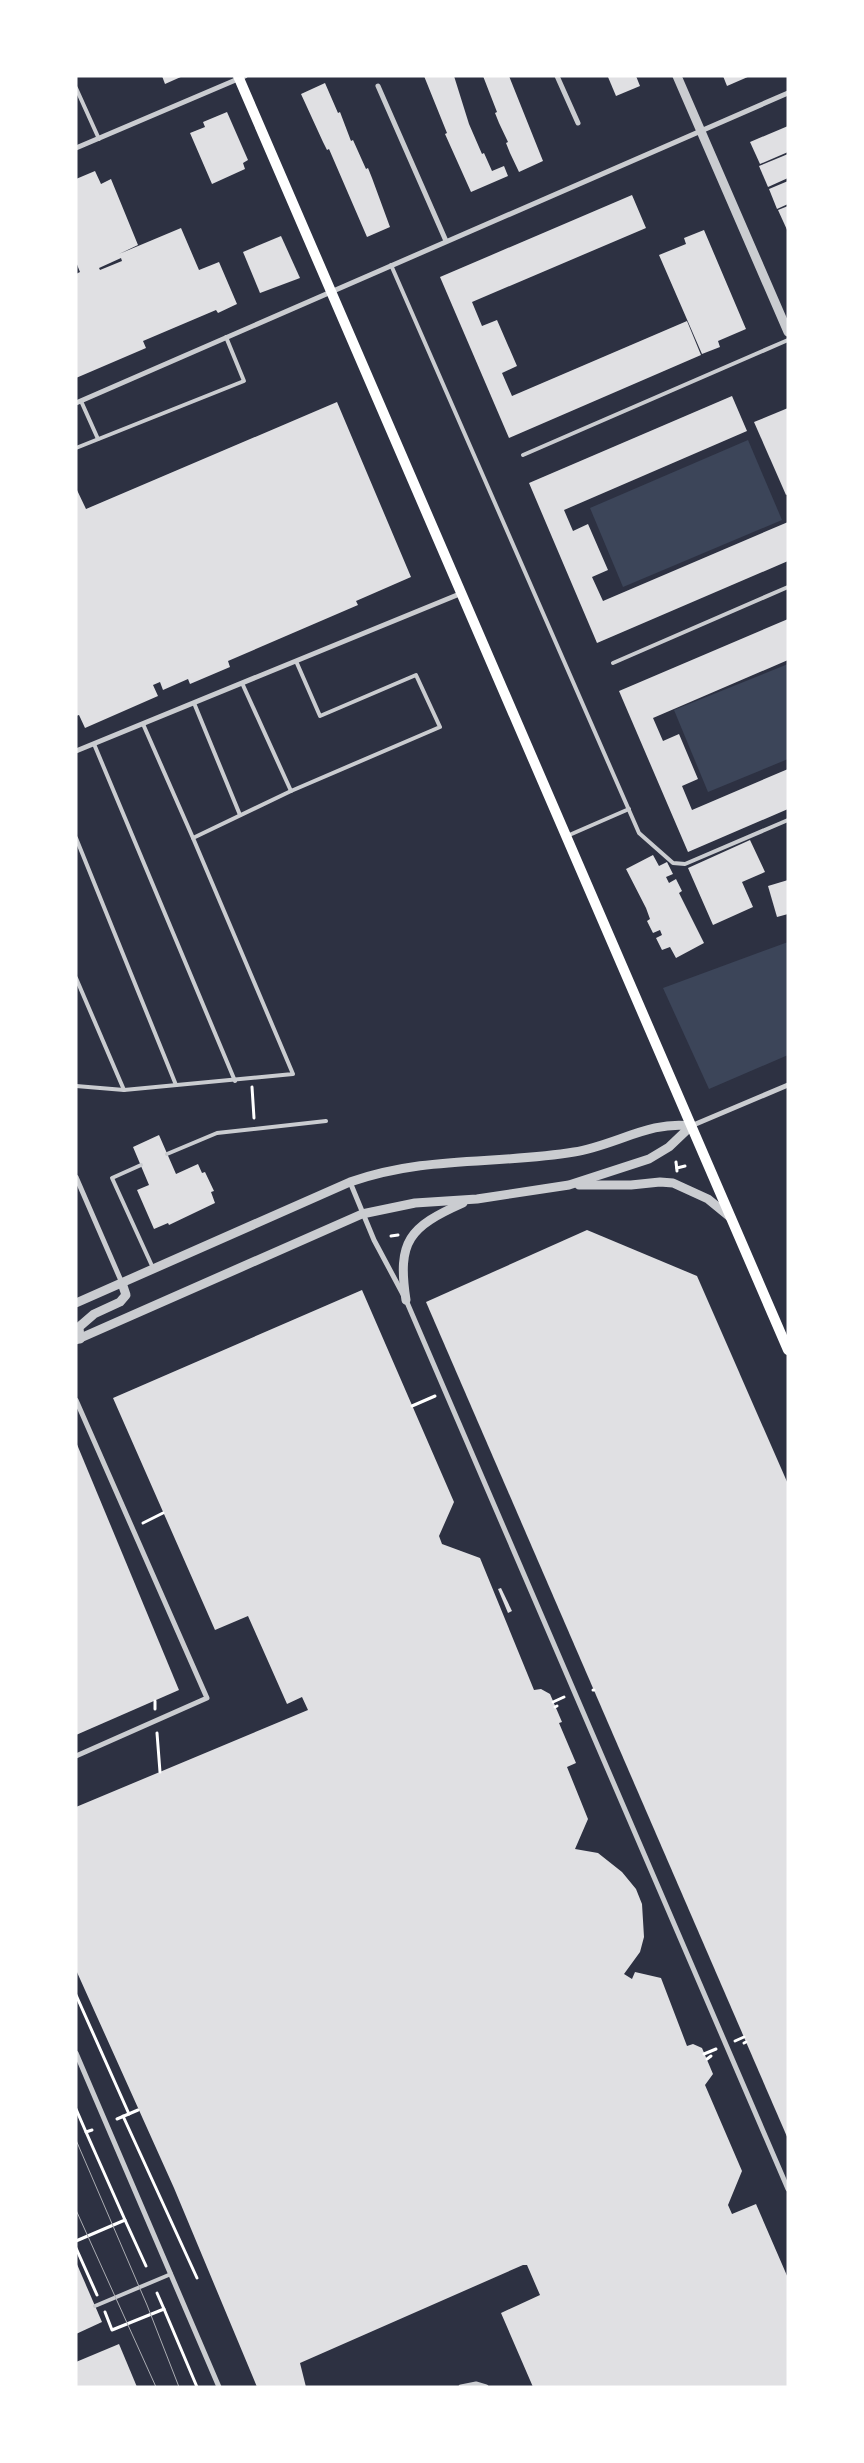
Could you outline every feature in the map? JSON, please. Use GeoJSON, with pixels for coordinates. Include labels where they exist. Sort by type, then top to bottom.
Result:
{"type":"FeatureCollection","features":[{"type":"Feature","properties":{"kind":"main road"},"geometry":{"type":"LineString","coordinates":[[241,77],[731,1218],[785,1335],[788,1350]]}},
{"type":"Feature","properties":{"kind":"street"},"geometry":{"type":"LineString","coordinates":[[557,76],[578,123]]}},
{"type":"Feature","properties":{"kind":"street"},"geometry":{"type":"LineString","coordinates":[[677,76],[788,332]]}},
{"type":"Feature","properties":{"kind":"street"},"geometry":{"type":"LineString","coordinates":[[76,148],[241,77]]}},
{"type":"Feature","properties":{"kind":"street"},"geometry":{"type":"LineString","coordinates":[[378,86],[446,241]]}},
{"type":"Feature","properties":{"kind":"street"},"geometry":{"type":"LineString","coordinates":[[79,402],[788,94]]}},
{"type":"Feature","properties":{"kind":"street"},"geometry":{"type":"LineString","coordinates":[[76,751],[462,593]]}},
{"type":"Feature","properties":{"kind":"street"},"geometry":{"type":"LineString","coordinates":[[568,1185],[649,1159],[669,1147],[692,1126],[788,1085]]}},
{"type":"Feature","properties":{"kind":"street"},"geometry":{"type":"LineString","coordinates":[[76,1303],[350,1182],[392,1169],[426,1164],[575,1152],[609,1144],[663,1126],[692,1126]]}},
{"type":"Feature","properties":{"kind":"street"},"geometry":{"type":"LineString","coordinates":[[76,1178],[126,1295],[120,1302],[94,1314],[79,1327],[78,1340],[362,1214],[415,1203],[477,1199],[568,1185],[672,1183],[708,1199],[731,1218]]}},
{"type":"Feature","properties":{"kind":"street"},"geometry":{"type":"LineString","coordinates":[[350,1182],[362,1214],[406,1300],[788,2189]]}},
{"type":"Feature","properties":{"kind":"street"},"geometry":{"type":"LineString","coordinates":[[406,1300],[402,1260],[416,1233],[430,1218],[477,1199]]}},
{"type":"Feature","properties":{"kind":"street"},"geometry":{"type":"LineString","coordinates":[[76,1400],[207,1698],[76,1756]]}},
{"type":"Feature","properties":{"kind":"street"},"geometry":{"type":"LineString","coordinates":[[76,2053],[219,2387]]}},
{"type":"Feature","properties":{"kind":"street"},"geometry":{"type":"LineString","coordinates":[[461,2387],[476,2384],[486,2387]]}},
{"type":"Feature","properties":{"kind":"lane"},"geometry":{"type":"LineString","coordinates":[[76,88],[99,139]]}},
{"type":"Feature","properties":{"kind":"lane"},"geometry":{"type":"LineString","coordinates":[[391,266],[639,833],[674,863],[685,864],[788,820]]}},
{"type":"Feature","properties":{"kind":"lane"},"geometry":{"type":"LineString","coordinates":[[76,448],[244,381],[226,337]]}},
{"type":"Feature","properties":{"kind":"lane"},"geometry":{"type":"LineString","coordinates":[[523,455],[788,340]]}},
{"type":"Feature","properties":{"kind":"lane"},"geometry":{"type":"LineString","coordinates":[[79,402],[98,439]]}},
{"type":"Feature","properties":{"kind":"lane"},"geometry":{"type":"LineString","coordinates":[[613,663],[788,587]]}},
{"type":"Feature","properties":{"kind":"lane"},"geometry":{"type":"LineString","coordinates":[[192,838],[440,727],[416,675],[320,716],[296,661]]}},
{"type":"Feature","properties":{"kind":"lane"},"geometry":{"type":"LineString","coordinates":[[242,683],[292,792]]}},
{"type":"Feature","properties":{"kind":"lane"},"geometry":{"type":"LineString","coordinates":[[194,703],[240,816]]}},
{"type":"Feature","properties":{"kind":"lane"},"geometry":{"type":"LineString","coordinates":[[76,1086],[124,1090],[235,1081],[293,1074],[143,724]]}},
{"type":"Feature","properties":{"kind":"lane"},"geometry":{"type":"LineString","coordinates":[[94,744],[235,1081]]}},
{"type":"Feature","properties":{"kind":"lane"},"geometry":{"type":"LineString","coordinates":[[567,836],[629,809]]}},
{"type":"Feature","properties":{"kind":"lane"},"geometry":{"type":"LineString","coordinates":[[76,838],[176,1085]]}},
{"type":"Feature","properties":{"kind":"lane"},"geometry":{"type":"LineString","coordinates":[[76,978],[124,1090]]}},
{"type":"Feature","properties":{"kind":"lane"},"geometry":{"type":"LineString","coordinates":[[167,1154],[217,1133],[326,1121]]}},
{"type":"Feature","properties":{"kind":"lane"},"geometry":{"type":"LineString","coordinates":[[141,1165],[112,1178],[153,1269]]}},
{"type":"Feature","properties":{"kind":"lane"},"geometry":{"type":"LineString","coordinates":[[95,2306],[171,2274]]}},
{"type":"Feature","properties":{"kind":"path"},"geometry":{"type":"LineString","coordinates":[[252,1078],[255,1129]]}},
{"type":"Feature","properties":{"kind":"path"},"geometry":{"type":"LineString","coordinates":[[677,1168],[685,1166]]}},
{"type":"Feature","properties":{"kind":"path"},"geometry":{"type":"LineString","coordinates":[[155,1701],[156,1710]]}},
{"type":"Feature","properties":{"kind":"path"},"geometry":{"type":"LineString","coordinates":[[157,1728],[160,1772]]}},
{"type":"Feature","properties":{"kind":"path"},"geometry":{"type":"LineString","coordinates":[[76,1995],[129,2114]]}},
{"type":"Feature","properties":{"kind":"path"},"geometry":{"type":"LineString","coordinates":[[706,2059],[711,2056]]}},
{"type":"Feature","properties":{"kind":"path"},"geometry":{"type":"LineString","coordinates":[[76,2108],[146,2266]]}},
{"type":"Feature","properties":{"kind":"path"},"geometry":{"type":"LineString","coordinates":[[117,2119],[138,2110]]}},
{"type":"Feature","properties":{"kind":"path"},"geometry":{"type":"LineString","coordinates":[[123,2116],[197,2278]]}},
{"type":"Feature","properties":{"kind":"path"},"geometry":{"type":"LineString","coordinates":[[86,2132],[92,2130]]}},
{"type":"Feature","properties":{"kind":"path"},"geometry":{"type":"LineString","coordinates":[[76,2241],[125,2220]]}},
{"type":"Feature","properties":{"kind":"path"},"geometry":{"type":"LineString","coordinates":[[164,2309],[197,2387]]}},
{"type":"Feature","properties":{"kind":"shaded area"},"geometry":{"type":"Polygon","coordinates":[[[748,440],[782,520],[623,587],[590,508],[748,440]]]}},
{"type":"Feature","properties":{"kind":"shaded area"},"geometry":{"type":"Polygon","coordinates":[[[788,664],[788,759],[708,792],[674,710],[788,664]]]}},
{"type":"Feature","properties":{"kind":"shaded area"},"geometry":{"type":"Polygon","coordinates":[[[788,942],[788,1055],[709,1089],[663,988],[788,942]]]}},
{"type":"Feature","properties":{"kind":"building"},"geometry":{"type":"Polygon","coordinates":[[[162,76],[183,76],[165,84],[162,76]]]}},
{"type":"Feature","properties":{"kind":"building"},"geometry":{"type":"Polygon","coordinates":[[[424,76],[454,76],[469,124],[482,154],[484,153],[492,171],[504,166],[508,176],[471,192],[445,134],[447,133],[424,76]]]}},
{"type":"Feature","properties":{"kind":"building"},"geometry":{"type":"Polygon","coordinates":[[[483,76],[509,76],[543,161],[519,172],[506,143],[508,142],[495,113],[497,112],[483,76]]]}},
{"type":"Feature","properties":{"kind":"building"},"geometry":{"type":"Polygon","coordinates":[[[636,76],[640,86],[616,96],[608,77],[636,76]]]}},
{"type":"Feature","properties":{"kind":"building"},"geometry":{"type":"Polygon","coordinates":[[[723,76],[750,76],[727,86],[723,76]]]}},
{"type":"Feature","properties":{"kind":"building"},"geometry":{"type":"Polygon","coordinates":[[[325,83],[338,113],[340,112],[351,141],[353,140],[366,169],[368,168],[390,227],[367,237],[329,149],[327,150],[301,94],[325,83]]]}},
{"type":"Feature","properties":{"kind":"building"},"geometry":{"type":"Polygon","coordinates":[[[227,112],[248,160],[243,163],[245,169],[212,184],[190,133],[205,127],[203,122],[227,112]]]}},
{"type":"Feature","properties":{"kind":"building"},"geometry":{"type":"Polygon","coordinates":[[[788,126],[788,152],[760,164],[750,142],[788,126]]]}},
{"type":"Feature","properties":{"kind":"building"},"geometry":{"type":"Polygon","coordinates":[[[788,154],[788,178],[768,187],[759,166],[788,154]]]}},
{"type":"Feature","properties":{"kind":"building"},"geometry":{"type":"Polygon","coordinates":[[[95,171],[101,184],[111,179],[138,245],[119,254],[181,228],[199,270],[219,262],[237,304],[218,313],[216,310],[143,341],[146,348],[76,378],[76,274],[80,272],[76,262],[76,179],[95,171]],[[121,258],[99,268],[100,270],[122,261],[121,258]]]}},
{"type":"Feature","properties":{"kind":"building"},"geometry":{"type":"Polygon","coordinates":[[[788,181],[788,204],[777,209],[769,189],[788,181]]]}},
{"type":"Feature","properties":{"kind":"building"},"geometry":{"type":"Polygon","coordinates":[[[632,195],[646,228],[472,302],[482,326],[497,320],[517,366],[502,373],[512,396],[687,321],[701,355],[509,438],[440,277],[632,195]]]}},
{"type":"Feature","properties":{"kind":"building"},"geometry":{"type":"Polygon","coordinates":[[[788,206],[788,232],[778,210],[788,206]]]}},
{"type":"Feature","properties":{"kind":"building"},"geometry":{"type":"Polygon","coordinates":[[[704,230],[746,329],[718,341],[720,347],[702,354],[659,255],[686,244],[684,238],[704,230]]]}},
{"type":"Feature","properties":{"kind":"building"},"geometry":{"type":"Polygon","coordinates":[[[281,236],[300,278],[260,293],[243,252],[281,236]]]}},
{"type":"Feature","properties":{"kind":"building"},"geometry":{"type":"Polygon","coordinates":[[[732,396],[747,431],[564,510],[573,531],[588,524],[608,570],[592,577],[603,601],[788,522],[788,561],[597,643],[529,483],[732,396]]]}},
{"type":"Feature","properties":{"kind":"building"},"geometry":{"type":"Polygon","coordinates":[[[337,402],[411,577],[356,601],[358,605],[228,661],[230,667],[190,684],[188,679],[163,690],[160,682],[153,685],[158,696],[85,728],[79,715],[76,716],[76,488],[86,509],[337,402]]]}},
{"type":"Feature","properties":{"kind":"building"},"geometry":{"type":"Polygon","coordinates":[[[788,408],[788,494],[786,495],[754,422],[788,408]]]}},
{"type":"Feature","properties":{"kind":"building"},"geometry":{"type":"Polygon","coordinates":[[[788,619],[788,660],[653,718],[663,741],[679,734],[698,779],[682,786],[692,810],[788,769],[788,809],[688,852],[619,691],[788,619]]]}},
{"type":"Feature","properties":{"kind":"building"},"geometry":{"type":"Polygon","coordinates":[[[750,840],[765,872],[742,882],[753,907],[713,925],[688,868],[750,840]]]}},
{"type":"Feature","properties":{"kind":"building"},"geometry":{"type":"Polygon","coordinates":[[[653,855],[659,866],[667,862],[673,874],[666,877],[669,883],[676,879],[682,891],[679,893],[704,943],[676,958],[670,947],[662,950],[656,938],[662,935],[660,930],[653,933],[647,921],[650,919],[646,908],[626,869],[653,855]]]}},
{"type":"Feature","properties":{"kind":"building"},"geometry":{"type":"Polygon","coordinates":[[[788,880],[788,914],[777,917],[768,886],[788,880]]]}},
{"type":"Feature","properties":{"kind":"building"},"geometry":{"type":"Polygon","coordinates":[[[159,1135],[176,1174],[198,1164],[202,1173],[205,1172],[214,1191],[211,1192],[215,1203],[169,1225],[168,1223],[154,1229],[137,1190],[149,1185],[133,1147],[159,1135]]]}},
{"type":"Feature","properties":{"kind":"building"},"geometry":{"type":"Polygon","coordinates":[[[587,1230],[697,1276],[788,1484],[788,2139],[426,1302],[587,1230]]]}},
{"type":"Feature","properties":{"kind":"building"},"geometry":{"type":"Polygon","coordinates":[[[362,1290],[454,1502],[439,1536],[442,1544],[480,1558],[534,1690],[541,1689],[550,1694],[562,1722],[559,1723],[576,1763],[567,1767],[588,1819],[575,1849],[598,1853],[622,1872],[636,1889],[642,1904],[644,1937],[640,1952],[624,1974],[632,1979],[635,1972],[661,1978],[687,2046],[693,2044],[702,2048],[713,2074],[705,2085],[742,2171],[728,2205],[732,2214],[756,2204],[788,2278],[788,2387],[533,2387],[501,2313],[540,2295],[527,2265],[523,2265],[300,2363],[306,2387],[257,2387],[174,2188],[76,1970],[76,1807],[308,1710],[302,1697],[287,1704],[248,1616],[215,1630],[113,1398],[362,1290]]]}},
{"type":"Feature","properties":{"kind":"building"},"geometry":{"type":"Polygon","coordinates":[[[76,1442],[179,1690],[76,1735],[76,1442]]]}},
{"type":"Feature","properties":{"kind":"building"},"geometry":{"type":"Polygon","coordinates":[[[501,1588],[512,1611],[508,1613],[498,1589],[501,1588]]]}},
{"type":"Feature","properties":{"kind":"building"},"geometry":{"type":"Polygon","coordinates":[[[76,2262],[102,2322],[76,2334],[76,2262]]]}},
{"type":"Feature","properties":{"kind":"building"},"geometry":{"type":"Polygon","coordinates":[[[119,2344],[137,2387],[76,2387],[76,2362],[119,2344]]]}},
{"type":"Feature","properties":{"kind":"tram line"},"geometry":{"type":"LineString","coordinates":[[76,2140],[147,2305],[179,2387]]}},
{"type":"Feature","properties":{"kind":"tram line"},"geometry":{"type":"LineString","coordinates":[[76,2210],[156,2387]]}}]}
